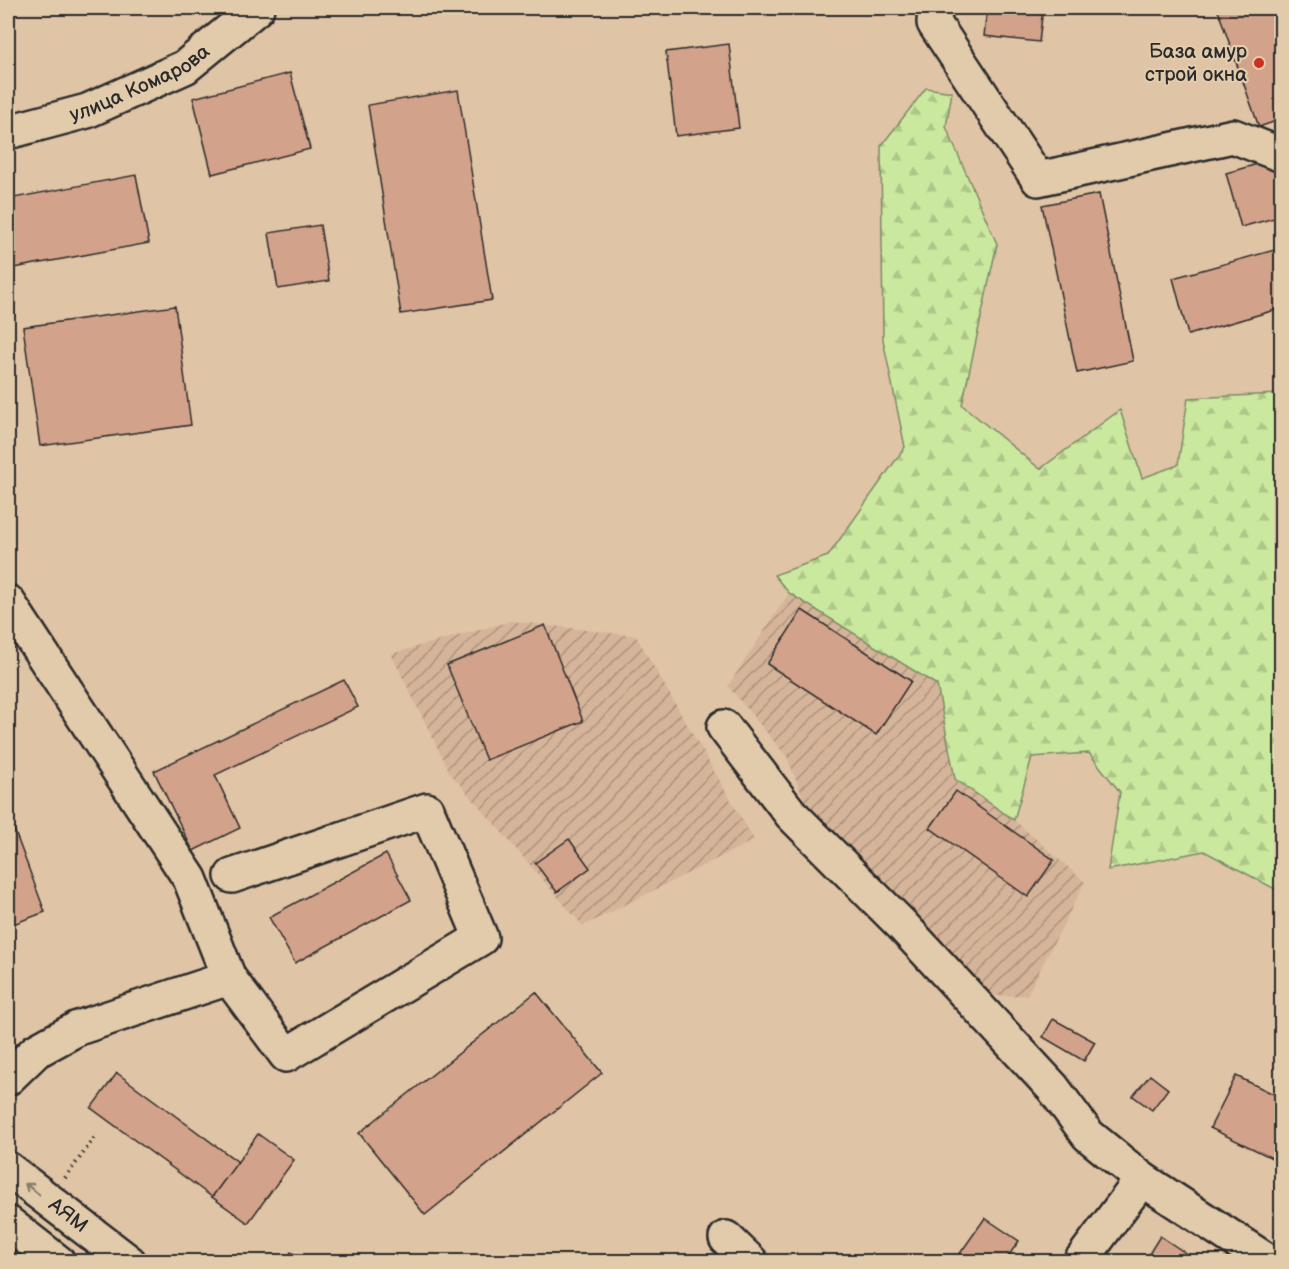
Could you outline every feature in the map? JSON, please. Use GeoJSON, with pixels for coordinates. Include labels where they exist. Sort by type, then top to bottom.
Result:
{"type":"FeatureCollection","features":[{"type":"Feature","properties":{"kind":"main road","name":"улица Комарова"},"geometry":{"type":"LineString","coordinates":[[8,132],[87,111],[185,67],[257,8]]}},
{"type":"Feature","properties":{"kind":"main road"},"geometry":{"type":"LineString","coordinates":[[935,8],[934,23],[1038,179],[1233,136],[1281,154]]}},
{"type":"Feature","properties":{"kind":"main road"},"geometry":{"type":"LineString","coordinates":[[8,602],[190,879],[229,978],[286,1056],[481,938],[428,810],[232,876]]}},
{"type":"Feature","properties":{"kind":"main road"},"geometry":{"type":"LineString","coordinates":[[724,728],[791,814],[902,925],[1053,1088],[1088,1135],[1142,1179],[1269,1262]]}},
{"type":"Feature","properties":{"kind":"main road"},"geometry":{"type":"LineString","coordinates":[[8,1078],[36,1051],[78,1028],[229,978]]}},
{"type":"Feature","properties":{"kind":"main road","name":"АЯМ"},"geometry":{"type":"LineString","coordinates":[[8,1169],[129,1262]]}},
{"type":"Feature","properties":{"kind":"main road"},"geometry":{"type":"LineString","coordinates":[[1080,1262],[1142,1179]]}},
{"type":"Feature","properties":{"kind":"main road"},"geometry":{"type":"LineString","coordinates":[[8,1223],[58,1262]]}},
{"type":"Feature","properties":{"kind":"main road"},"geometry":{"type":"LineString","coordinates":[[726,1238],[752,1262]]}},
{"type":"Feature","properties":{"kind":"shaded area"},"geometry":{"type":"Polygon","coordinates":[[[789,593],[937,685],[955,779],[1014,820],[1085,882],[1027,995],[993,996],[863,871],[804,800],[787,757],[728,686],[789,593]]]}},
{"type":"Feature","properties":{"kind":"shaded area"},"geometry":{"type":"Polygon","coordinates":[[[511,621],[636,636],[754,840],[583,926],[450,773],[391,654],[511,621]]]}},
{"type":"Feature","properties":{"kind":"green space"},"geometry":{"type":"Polygon","coordinates":[[[926,88],[952,92],[946,127],[997,244],[962,405],[1040,469],[1120,410],[1142,478],[1178,465],[1188,398],[1281,394],[1281,902],[1277,890],[1204,851],[1108,870],[1120,792],[1089,753],[1032,757],[1014,820],[955,779],[937,685],[789,593],[774,575],[828,556],[905,447],[883,340],[881,146],[926,88]]]}},
{"type":"Feature","properties":{"kind":"building"},"geometry":{"type":"Polygon","coordinates":[[[987,8],[1043,8],[1039,42],[984,36],[987,8]]]}},
{"type":"Feature","properties":{"kind":"building","name":"База амур строй окна"},"geometry":{"type":"Polygon","coordinates":[[[1217,8],[1282,8],[1282,119],[1259,127],[1217,8]]]}},
{"type":"Feature","properties":{"kind":"building"},"geometry":{"type":"Polygon","coordinates":[[[729,44],[739,128],[676,136],[666,52],[729,44]]]}},
{"type":"Feature","properties":{"kind":"building"},"geometry":{"type":"Polygon","coordinates":[[[290,73],[310,149],[212,174],[193,98],[290,73]]]}},
{"type":"Feature","properties":{"kind":"building"},"geometry":{"type":"Polygon","coordinates":[[[458,90],[492,300],[401,314],[368,105],[458,90]]]}},
{"type":"Feature","properties":{"kind":"building"},"geometry":{"type":"Polygon","coordinates":[[[1282,157],[1282,216],[1241,227],[1226,173],[1282,157]]]}},
{"type":"Feature","properties":{"kind":"building"},"geometry":{"type":"Polygon","coordinates":[[[136,175],[149,243],[8,269],[8,199],[136,175]]]}},
{"type":"Feature","properties":{"kind":"building"},"geometry":{"type":"Polygon","coordinates":[[[1099,194],[1133,361],[1077,373],[1042,205],[1099,194]]]}},
{"type":"Feature","properties":{"kind":"building"},"geometry":{"type":"Polygon","coordinates":[[[320,225],[329,281],[278,289],[269,233],[320,225]]]}},
{"type":"Feature","properties":{"kind":"building"},"geometry":{"type":"Polygon","coordinates":[[[1282,248],[1282,308],[1188,335],[1173,278],[1282,248]]]}},
{"type":"Feature","properties":{"kind":"building"},"geometry":{"type":"Polygon","coordinates":[[[175,306],[191,425],[40,446],[23,327],[175,306]]]}},
{"type":"Feature","properties":{"kind":"building"},"geometry":{"type":"Polygon","coordinates":[[[802,610],[911,681],[876,735],[767,664],[802,610]]]}},
{"type":"Feature","properties":{"kind":"building"},"geometry":{"type":"Polygon","coordinates":[[[545,625],[583,721],[486,760],[447,665],[545,625]]]}},
{"type":"Feature","properties":{"kind":"building"},"geometry":{"type":"Polygon","coordinates":[[[344,680],[358,707],[215,775],[240,828],[193,851],[154,771],[344,680]]]}},
{"type":"Feature","properties":{"kind":"building"},"geometry":{"type":"Polygon","coordinates":[[[956,791],[1054,860],[1028,897],[930,828],[956,791]]]}},
{"type":"Feature","properties":{"kind":"building"},"geometry":{"type":"Polygon","coordinates":[[[8,813],[45,912],[8,926],[8,813]]]}},
{"type":"Feature","properties":{"kind":"building"},"geometry":{"type":"Polygon","coordinates":[[[569,839],[590,868],[557,892],[535,863],[569,839]]]}},
{"type":"Feature","properties":{"kind":"building"},"geometry":{"type":"Polygon","coordinates":[[[386,854],[411,900],[295,963],[269,917],[386,854]]]}},
{"type":"Feature","properties":{"kind":"building"},"geometry":{"type":"Polygon","coordinates":[[[536,992],[602,1073],[425,1215],[359,1133],[536,992]]]}},
{"type":"Feature","properties":{"kind":"building"},"geometry":{"type":"Polygon","coordinates":[[[1053,1019],[1095,1042],[1084,1061],[1043,1037],[1053,1019]]]}},
{"type":"Feature","properties":{"kind":"building"},"geometry":{"type":"Polygon","coordinates":[[[117,1073],[238,1162],[212,1197],[91,1108],[117,1073]]]}},
{"type":"Feature","properties":{"kind":"building"},"geometry":{"type":"Polygon","coordinates":[[[1150,1075],[1168,1089],[1152,1110],[1133,1096],[1150,1075]]]}},
{"type":"Feature","properties":{"kind":"building"},"geometry":{"type":"Polygon","coordinates":[[[1236,1076],[1282,1098],[1282,1139],[1272,1158],[1210,1128],[1236,1076]]]}},
{"type":"Feature","properties":{"kind":"building"},"geometry":{"type":"Polygon","coordinates":[[[258,1134],[294,1160],[248,1223],[212,1197],[258,1134]]]}},
{"type":"Feature","properties":{"kind":"building"},"geometry":{"type":"Polygon","coordinates":[[[985,1218],[1019,1241],[1004,1262],[954,1262],[985,1218]]]}},
{"type":"Feature","properties":{"kind":"building"},"geometry":{"type":"Polygon","coordinates":[[[1160,1236],[1199,1262],[1144,1262],[1160,1236]]]}},
{"type":"Feature","properties":{"kind":"building"},"geometry":{"type":"Polygon","coordinates":[[[291,1252],[305,1262],[285,1262],[291,1252]]]}},
{"type":"Feature","properties":{"kind":"place","name":"База амур строй окна"},"geometry":{"type":"Point","coordinates":[1259,63]}}]}
